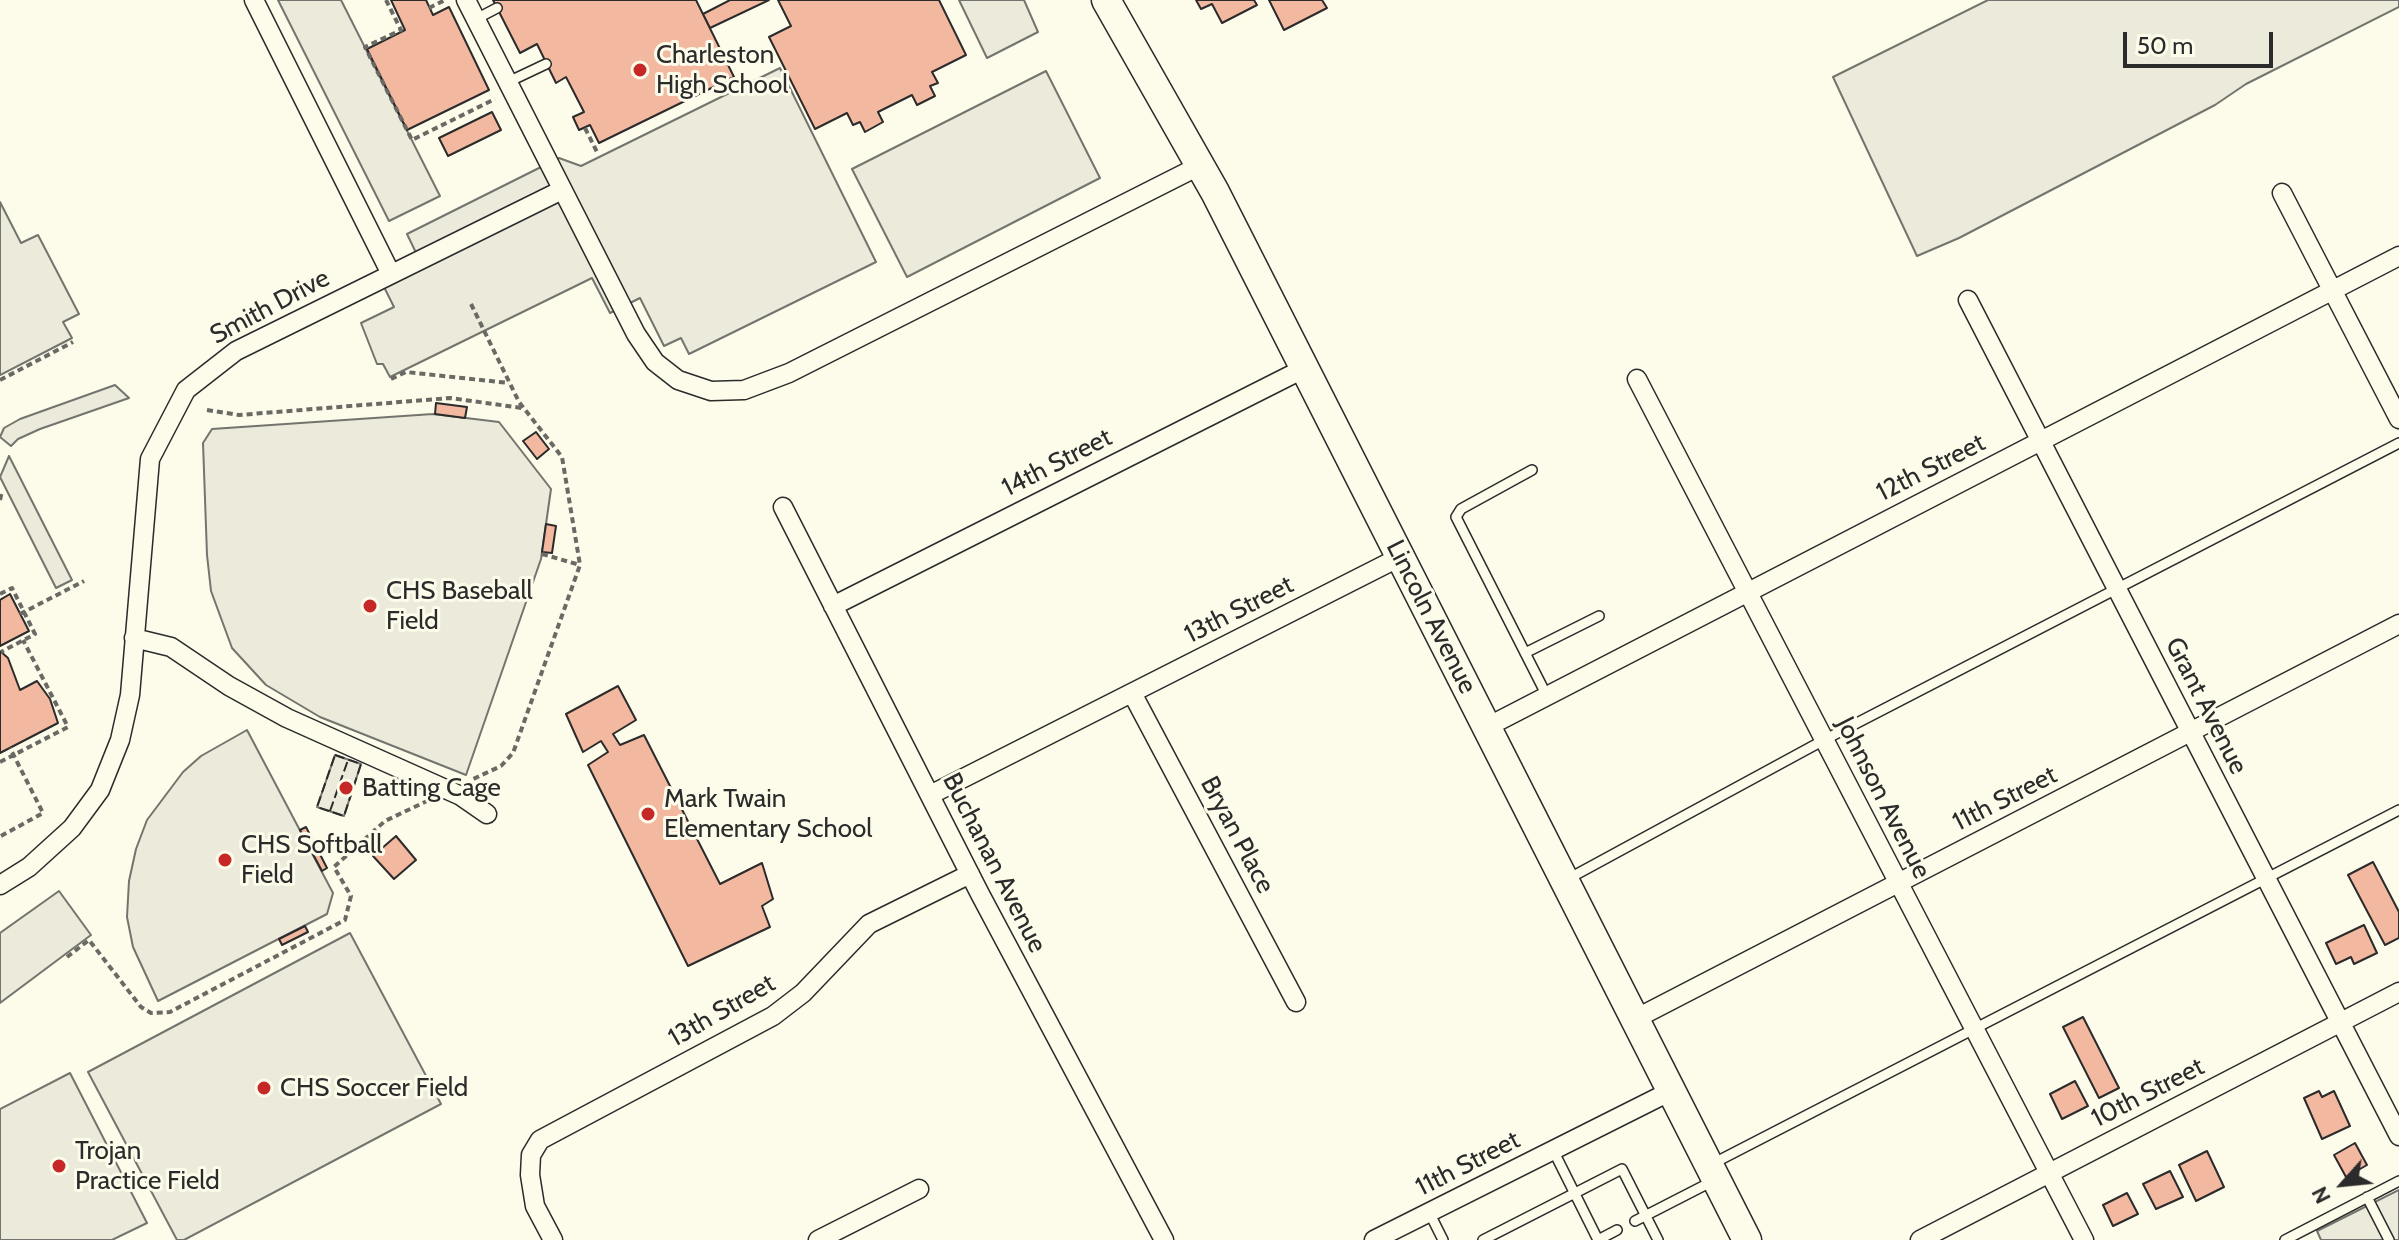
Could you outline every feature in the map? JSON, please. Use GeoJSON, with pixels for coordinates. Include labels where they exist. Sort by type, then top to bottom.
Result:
{"type":"FeatureCollection","features":[{"type":"Feature","properties":{"kind":"main road","name":"Lincoln Avenue"},"geometry":{"type":"LineString","coordinates":[[1106,0],[1201,165],[1747,1240]]}},
{"type":"Feature","properties":{"kind":"street"},"geometry":{"type":"LineString","coordinates":[[254,0],[391,274]]}},
{"type":"Feature","properties":{"kind":"street"},"geometry":{"type":"LineString","coordinates":[[466,0],[504,89],[562,190],[636,334],[655,362],[678,380],[711,391],[744,390],[789,373],[1201,165]]}},
{"type":"Feature","properties":{"kind":"street","name":"Smith Drive"},"geometry":{"type":"LineString","coordinates":[[0,885],[29,867],[72,828],[100,790],[120,740],[130,695],[150,459],[186,390],[236,351],[562,190]]}},
{"type":"Feature","properties":{"kind":"street"},"geometry":{"type":"LineString","coordinates":[[2282,193],[2399,419]]}},
{"type":"Feature","properties":{"kind":"street","name":"12th Street"},"geometry":{"type":"LineString","coordinates":[[1487,727],[2399,256]]}},
{"type":"Feature","properties":{"kind":"street","name":"Grant Avenue"},"geometry":{"type":"LineString","coordinates":[[1968,300],[2399,1136]]}},
{"type":"Feature","properties":{"kind":"street","name":"14th Street"},"geometry":{"type":"LineString","coordinates":[[833,606],[1305,368]]}},
{"type":"Feature","properties":{"kind":"street","name":"Johnson Avenue"},"geometry":{"type":"LineString","coordinates":[[1637,379],[2084,1240]]}},
{"type":"Feature","properties":{"kind":"street","name":"Buchanan Avenue"},"geometry":{"type":"LineString","coordinates":[[783,507],[970,874],[1164,1240]]}},
{"type":"Feature","properties":{"kind":"street","name":"13th Street"},"geometry":{"type":"LineString","coordinates":[[930,795],[1400,557]]}},
{"type":"Feature","properties":{"kind":"street","name":"11th Street"},"geometry":{"type":"LineString","coordinates":[[1635,1019],[2399,624]]}},
{"type":"Feature","properties":{"kind":"street"},"geometry":{"type":"LineString","coordinates":[[134,638],[171,647],[229,686],[287,718],[450,790],[487,814]]}},
{"type":"Feature","properties":{"kind":"street","name":"Bryan Place"},"geometry":{"type":"LineString","coordinates":[[1132,693],[1296,1002]]}},
{"type":"Feature","properties":{"kind":"street","name":"13th Street"},"geometry":{"type":"LineString","coordinates":[[553,1240],[535,1206],[530,1175],[531,1155],[540,1140],[773,1016],[803,993],[869,924],[970,874]]}},
{"type":"Feature","properties":{"kind":"street","name":"10th Street"},"geometry":{"type":"LineString","coordinates":[[1920,1240],[2399,992]]}},
{"type":"Feature","properties":{"kind":"street","name":"11th Street"},"geometry":{"type":"LineString","coordinates":[[1374,1240],[1671,1091]]}},
{"type":"Feature","properties":{"kind":"street"},"geometry":{"type":"LineString","coordinates":[[818,1240],[919,1189]]}},
{"type":"Feature","properties":{"kind":"lane"},"geometry":{"type":"LineString","coordinates":[[476,19],[497,8]]}},
{"type":"Feature","properties":{"kind":"lane"},"geometry":{"type":"LineString","coordinates":[[504,89],[546,64]]}},
{"type":"Feature","properties":{"kind":"lane"},"geometry":{"type":"LineString","coordinates":[[1565,881],[1824,740],[2399,443]]}},
{"type":"Feature","properties":{"kind":"lane"},"geometry":{"type":"LineString","coordinates":[[1532,470],[1461,509],[1456,517],[1547,696]]}},
{"type":"Feature","properties":{"kind":"lane"},"geometry":{"type":"LineString","coordinates":[[1525,653],[1599,616]]}},
{"type":"Feature","properties":{"kind":"lane"},"geometry":{"type":"LineString","coordinates":[[1635,1221],[1713,1173],[1974,1029],[2399,810]]}},
{"type":"Feature","properties":{"kind":"lane"},"geometry":{"type":"LineString","coordinates":[[1553,1150],[1598,1240],[1617,1230]]}},
{"type":"Feature","properties":{"kind":"lane"},"geometry":{"type":"LineString","coordinates":[[1483,1240],[1622,1169],[1655,1239]]}},
{"type":"Feature","properties":{"kind":"lane"},"geometry":{"type":"LineString","coordinates":[[2285,1240],[2399,1181]]}},
{"type":"Feature","properties":{"kind":"lane"},"geometry":{"type":"LineString","coordinates":[[2367,1197],[2389,1240]]}},
{"type":"Feature","properties":{"kind":"lane"},"geometry":{"type":"LineString","coordinates":[[1429,1212],[1443,1240]]}},
{"type":"Feature","properties":{"kind":"path"},"geometry":{"type":"LineString","coordinates":[[386,0],[401,30],[365,47],[412,140],[504,89]]}},
{"type":"Feature","properties":{"kind":"path"},"geometry":{"type":"LineString","coordinates":[[430,0],[431,7],[445,0]]}},
{"type":"Feature","properties":{"kind":"path"},"geometry":{"type":"LineString","coordinates":[[585,128],[598,154]]}},
{"type":"Feature","properties":{"kind":"path"},"geometry":{"type":"LineString","coordinates":[[67,957],[89,940],[141,1007],[151,1013],[170,1012],[345,920],[351,896],[334,867],[385,821],[501,766],[513,753],[580,565],[562,457],[509,383],[471,304]]}},
{"type":"Feature","properties":{"kind":"path"},"geometry":{"type":"LineString","coordinates":[[0,380],[73,342]]}},
{"type":"Feature","properties":{"kind":"path"},"geometry":{"type":"LineString","coordinates":[[391,379],[406,372],[509,383]]}},
{"type":"Feature","properties":{"kind":"path"},"geometry":{"type":"LineString","coordinates":[[207,410],[217,415],[239,415],[450,398],[524,408]]}},
{"type":"Feature","properties":{"kind":"path"},"geometry":{"type":"LineString","coordinates":[[0,500],[2,491]]}},
{"type":"Feature","properties":{"kind":"path"},"geometry":{"type":"LineString","coordinates":[[542,554],[580,565]]}},
{"type":"Feature","properties":{"kind":"path"},"geometry":{"type":"LineString","coordinates":[[22,613],[84,581]]}},
{"type":"Feature","properties":{"kind":"path"},"geometry":{"type":"LineString","coordinates":[[0,594],[12,588],[35,634],[1,652]]}},
{"type":"Feature","properties":{"kind":"path"},"geometry":{"type":"LineString","coordinates":[[0,762],[68,727],[23,640]]}},
{"type":"Feature","properties":{"kind":"path"},"geometry":{"type":"LineString","coordinates":[[1,836],[43,813],[10,748]]}},
{"type":"Feature","properties":{"kind":"shaded area"},"geometry":{"type":"Polygon","coordinates":[[[278,0],[341,0],[440,196],[389,221],[278,0]]]}},
{"type":"Feature","properties":{"kind":"shaded area"},"geometry":{"type":"Polygon","coordinates":[[[959,0],[1024,0],[1038,32],[987,58],[959,0]]]}},
{"type":"Feature","properties":{"kind":"shaded area"},"geometry":{"type":"Polygon","coordinates":[[[1988,0],[2399,0],[2399,7],[2246,84],[2215,105],[1959,238],[1917,256],[1833,77],[1988,0]]]}},
{"type":"Feature","properties":{"kind":"shaded area"},"geometry":{"type":"Polygon","coordinates":[[[780,68],[876,262],[689,354],[681,338],[664,346],[640,298],[610,313],[592,278],[390,377],[383,364],[377,364],[361,323],[394,307],[380,279],[419,259],[407,234],[559,158],[581,166],[780,68]]]}},
{"type":"Feature","properties":{"kind":"shaded area"},"geometry":{"type":"Polygon","coordinates":[[[1046,71],[1100,178],[907,277],[852,169],[1046,71]]]}},
{"type":"Feature","properties":{"kind":"shaded area"},"geometry":{"type":"Polygon","coordinates":[[[0,202],[21,243],[38,235],[79,314],[63,322],[72,338],[0,375],[0,202]]]}},
{"type":"Feature","properties":{"kind":"shaded area"},"geometry":{"type":"Polygon","coordinates":[[[115,385],[129,398],[40,429],[18,439],[11,446],[0,437],[4,428],[20,419],[115,385]]]}},
{"type":"Feature","properties":{"kind":"shaded area","name":"CHS Baseball Field"},"geometry":{"type":"Polygon","coordinates":[[[433,414],[499,422],[551,489],[541,559],[466,775],[320,717],[266,685],[232,648],[211,591],[207,555],[203,443],[212,429],[433,414]]]}},
{"type":"Feature","properties":{"kind":"shaded area"},"geometry":{"type":"Polygon","coordinates":[[[9,456],[72,580],[56,588],[0,477],[9,456]]]}},
{"type":"Feature","properties":{"kind":"shaded area","name":"CHS Softball Field"},"geometry":{"type":"Polygon","coordinates":[[[247,730],[333,893],[327,914],[158,1001],[133,947],[127,917],[129,881],[136,849],[147,820],[183,772],[201,756],[247,730]]]}},
{"type":"Feature","properties":{"kind":"shaded area"},"geometry":{"type":"Polygon","coordinates":[[[335,755],[361,764],[344,816],[317,807],[335,755]]]}},
{"type":"Feature","properties":{"kind":"shaded area"},"geometry":{"type":"Polygon","coordinates":[[[59,891],[91,935],[0,1003],[0,933],[59,891]]]}},
{"type":"Feature","properties":{"kind":"shaded area","name":"CHS Soccer Field"},"geometry":{"type":"Polygon","coordinates":[[[350,933],[441,1104],[184,1240],[177,1240],[88,1072],[350,933]]]}},
{"type":"Feature","properties":{"kind":"shaded area","name":"Trojan Practice Field"},"geometry":{"type":"Polygon","coordinates":[[[70,1073],[147,1223],[112,1240],[0,1240],[0,1109],[70,1073]]]}},
{"type":"Feature","properties":{"kind":"shaded area"},"geometry":{"type":"Polygon","coordinates":[[[2399,1190],[2399,1240],[2321,1240],[2317,1231],[2399,1190]]]}},
{"type":"Feature","properties":{"kind":"building"},"geometry":{"type":"Polygon","coordinates":[[[391,0],[426,0],[433,15],[449,7],[489,90],[407,130],[367,49],[405,30],[391,0]]]}},
{"type":"Feature","properties":{"kind":"building","name":"Charleston High School"},"geometry":{"type":"Polygon","coordinates":[[[493,0],[696,0],[734,77],[599,143],[590,125],[579,130],[573,117],[584,112],[566,77],[556,83],[537,44],[520,53],[493,0]]]}},
{"type":"Feature","properties":{"kind":"building"},"geometry":{"type":"Polygon","coordinates":[[[730,0],[769,0],[710,28],[703,14],[730,0]]]}},
{"type":"Feature","properties":{"kind":"building","name":"Charleston High School"},"geometry":{"type":"Polygon","coordinates":[[[778,0],[939,0],[966,55],[932,72],[938,83],[930,86],[935,96],[917,105],[912,95],[878,112],[883,122],[865,132],[860,122],[853,125],[847,113],[815,129],[769,37],[791,26],[778,0]]]}},
{"type":"Feature","properties":{"kind":"building"},"geometry":{"type":"Polygon","coordinates":[[[1196,0],[1254,0],[1257,5],[1222,23],[1212,4],[1201,9],[1196,0]]]}},
{"type":"Feature","properties":{"kind":"building"},"geometry":{"type":"Polygon","coordinates":[[[1269,0],[1322,0],[1327,8],[1284,30],[1269,0]]]}},
{"type":"Feature","properties":{"kind":"building"},"geometry":{"type":"Polygon","coordinates":[[[492,112],[501,130],[448,156],[439,138],[492,112]]]}},
{"type":"Feature","properties":{"kind":"building"},"geometry":{"type":"Polygon","coordinates":[[[436,403],[467,407],[465,418],[435,414],[436,403]]]}},
{"type":"Feature","properties":{"kind":"building"},"geometry":{"type":"Polygon","coordinates":[[[536,432],[549,449],[537,459],[523,441],[536,432]]]}},
{"type":"Feature","properties":{"kind":"building"},"geometry":{"type":"Polygon","coordinates":[[[546,524],[556,526],[552,553],[542,552],[546,524]]]}},
{"type":"Feature","properties":{"kind":"building"},"geometry":{"type":"Polygon","coordinates":[[[10,594],[29,631],[0,646],[0,600],[10,594]]]}},
{"type":"Feature","properties":{"kind":"building"},"geometry":{"type":"Polygon","coordinates":[[[0,651],[8,658],[20,690],[37,681],[50,699],[58,723],[0,753],[0,651]]]}},
{"type":"Feature","properties":{"kind":"building","name":"Mark Twain Elementary School"},"geometry":{"type":"Polygon","coordinates":[[[618,686],[636,720],[613,734],[620,745],[644,735],[720,884],[762,863],[773,899],[762,906],[770,927],[688,966],[588,765],[608,752],[601,741],[583,752],[566,714],[618,686]]]}},
{"type":"Feature","properties":{"kind":"building"},"geometry":{"type":"Polygon","coordinates":[[[306,827],[327,868],[322,871],[300,830],[306,827]]]}},
{"type":"Feature","properties":{"kind":"building"},"geometry":{"type":"Polygon","coordinates":[[[396,836],[416,860],[394,879],[373,856],[396,836]]]}},
{"type":"Feature","properties":{"kind":"building"},"geometry":{"type":"Polygon","coordinates":[[[2373,862],[2399,912],[2399,938],[2385,945],[2348,875],[2373,862]]]}},
{"type":"Feature","properties":{"kind":"building"},"geometry":{"type":"Polygon","coordinates":[[[2364,925],[2377,953],[2354,964],[2351,957],[2336,964],[2326,943],[2364,925]]]}},
{"type":"Feature","properties":{"kind":"building"},"geometry":{"type":"Polygon","coordinates":[[[305,926],[308,932],[282,945],[279,939],[305,926]]]}},
{"type":"Feature","properties":{"kind":"building"},"geometry":{"type":"Polygon","coordinates":[[[2083,1017],[2119,1088],[2099,1098],[2063,1027],[2083,1017]]]}},
{"type":"Feature","properties":{"kind":"building"},"geometry":{"type":"Polygon","coordinates":[[[2075,1081],[2088,1106],[2062,1119],[2050,1094],[2075,1081]]]}},
{"type":"Feature","properties":{"kind":"building"},"geometry":{"type":"Polygon","coordinates":[[[2319,1091],[2322,1097],[2334,1091],[2350,1126],[2322,1139],[2304,1098],[2319,1091]]]}},
{"type":"Feature","properties":{"kind":"building"},"geometry":{"type":"Polygon","coordinates":[[[2355,1143],[2367,1165],[2346,1177],[2334,1155],[2355,1143]]]}},
{"type":"Feature","properties":{"kind":"building"},"geometry":{"type":"Polygon","coordinates":[[[2207,1151],[2224,1187],[2196,1201],[2179,1165],[2207,1151]]]}},
{"type":"Feature","properties":{"kind":"building"},"geometry":{"type":"Polygon","coordinates":[[[2170,1171],[2183,1197],[2156,1209],[2143,1184],[2170,1171]]]}},
{"type":"Feature","properties":{"kind":"building"},"geometry":{"type":"Polygon","coordinates":[[[2127,1193],[2138,1214],[2113,1226],[2103,1205],[2127,1193]]]}},
{"type":"Feature","properties":{"kind":"fence"},"geometry":{"type":"LineString","coordinates":[[335,755],[361,764],[344,816],[317,807],[335,755]]}},
{"type":"Feature","properties":{"kind":"fence"},"geometry":{"type":"LineString","coordinates":[[330,811],[348,760]]}},
{"type":"Feature","properties":{"kind":"place","name":"Charleston High School"},"geometry":{"type":"Point","coordinates":[640,70]}},
{"type":"Feature","properties":{"kind":"place","name":"CHS Baseball Field"},"geometry":{"type":"Point","coordinates":[370,606]}},
{"type":"Feature","properties":{"kind":"place","name":"Batting Cage"},"geometry":{"type":"Point","coordinates":[346,788]}},
{"type":"Feature","properties":{"kind":"place","name":"Mark Twain Elementary School"},"geometry":{"type":"Point","coordinates":[648,814]}},
{"type":"Feature","properties":{"kind":"place","name":"CHS Softball Field"},"geometry":{"type":"Point","coordinates":[225,860]}},
{"type":"Feature","properties":{"kind":"place","name":"CHS Soccer Field"},"geometry":{"type":"Point","coordinates":[264,1088]}},
{"type":"Feature","properties":{"kind":"place","name":"Trojan Practice Field"},"geometry":{"type":"Point","coordinates":[59,1166]}}]}
